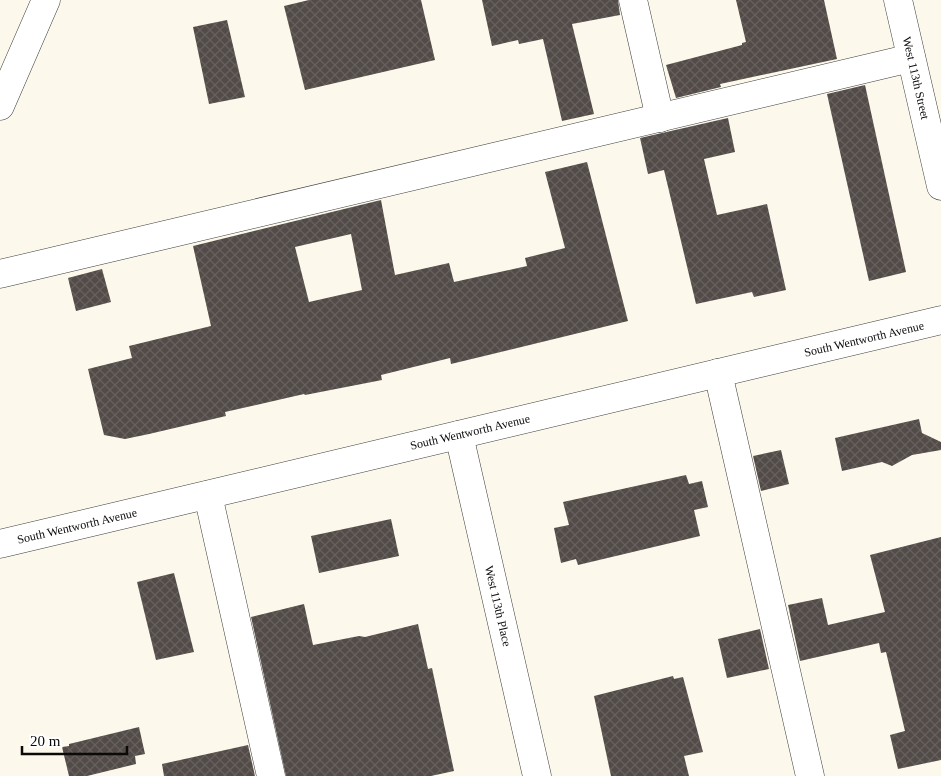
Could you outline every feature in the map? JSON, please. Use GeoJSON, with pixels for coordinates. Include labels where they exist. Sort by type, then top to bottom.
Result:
{"type":"FeatureCollection","features":[{"type":"Feature","properties":{"kind":"street"},"geometry":{"type":"LineString","coordinates":[[0,106],[46,0]]}},
{"type":"Feature","properties":{"kind":"street"},"geometry":{"type":"LineString","coordinates":[[633,0],[660,118]]}},
{"type":"Feature","properties":{"kind":"street","name":"West 113th Street"},"geometry":{"type":"LineString","coordinates":[[898,0],[941,186]]}},
{"type":"Feature","properties":{"kind":"street"},"geometry":{"type":"LineString","coordinates":[[0,274],[911,58]]}},
{"type":"Feature","properties":{"kind":"street","name":"South Wentworth Avenue"},"geometry":{"type":"LineString","coordinates":[[0,544],[941,320]]}},
{"type":"Feature","properties":{"kind":"street"},"geometry":{"type":"LineString","coordinates":[[718,374],[810,776]]}},
{"type":"Feature","properties":{"kind":"street","name":"West 113th Place"},"geometry":{"type":"LineString","coordinates":[[459,435],[537,776]]}},
{"type":"Feature","properties":{"kind":"street"},"geometry":{"type":"LineString","coordinates":[[208,495],[271,776]]}},
{"type":"Feature","properties":{"kind":"building"},"geometry":{"type":"Polygon","coordinates":[[[309,0],[421,0],[435,60],[305,90],[284,6],[309,0]]]}},
{"type":"Feature","properties":{"kind":"building"},"geometry":{"type":"Polygon","coordinates":[[[482,0],[618,0],[620,15],[572,24],[594,114],[562,121],[543,39],[519,44],[518,40],[492,46],[482,0]]]}},
{"type":"Feature","properties":{"kind":"building"},"geometry":{"type":"Polygon","coordinates":[[[736,0],[824,0],[837,59],[720,84],[721,87],[676,98],[666,65],[742,45],[742,43],[746,42],[736,0]]]}},
{"type":"Feature","properties":{"kind":"building"},"geometry":{"type":"Polygon","coordinates":[[[227,20],[245,97],[209,104],[193,27],[227,20]]]}},
{"type":"Feature","properties":{"kind":"building"},"geometry":{"type":"Polygon","coordinates":[[[865,85],[906,272],[869,281],[827,94],[865,85]]]}},
{"type":"Feature","properties":{"kind":"building"},"geometry":{"type":"Polygon","coordinates":[[[728,118],[735,152],[704,159],[717,215],[767,204],[786,290],[754,297],[752,292],[696,304],[664,170],[648,174],[640,138],[728,118]]]}},
{"type":"Feature","properties":{"kind":"building"},"geometry":{"type":"Polygon","coordinates":[[[587,162],[628,321],[451,364],[450,358],[381,375],[382,380],[304,394],[225,412],[226,416],[149,434],[125,439],[104,435],[88,369],[132,358],[129,346],[211,326],[193,246],[381,200],[395,275],[449,263],[454,282],[527,266],[525,258],[565,248],[545,172],[587,162]],[[351,234],[295,247],[309,302],[362,290],[351,234]]]}},
{"type":"Feature","properties":{"kind":"building"},"geometry":{"type":"Polygon","coordinates":[[[102,269],[111,302],[76,311],[68,278],[102,269]]]}},
{"type":"Feature","properties":{"kind":"building"},"geometry":{"type":"Polygon","coordinates":[[[919,419],[922,433],[941,442],[941,450],[912,455],[892,466],[882,462],[842,471],[835,438],[919,419]]]}},
{"type":"Feature","properties":{"kind":"building"},"geometry":{"type":"Polygon","coordinates":[[[781,450],[789,484],[761,491],[753,456],[781,450]]]}},
{"type":"Feature","properties":{"kind":"building"},"geometry":{"type":"Polygon","coordinates":[[[686,475],[689,484],[702,481],[708,507],[694,510],[700,536],[578,565],[576,559],[561,563],[554,528],[569,525],[563,502],[686,475]]]}},
{"type":"Feature","properties":{"kind":"building"},"geometry":{"type":"Polygon","coordinates":[[[391,519],[399,556],[319,573],[311,536],[391,519]]]}},
{"type":"Feature","properties":{"kind":"building"},"geometry":{"type":"Polygon","coordinates":[[[941,537],[941,760],[898,769],[890,735],[905,731],[886,652],[881,653],[879,643],[800,661],[788,605],[822,598],[828,625],[885,612],[870,555],[941,537]]]}},
{"type":"Feature","properties":{"kind":"building"},"geometry":{"type":"Polygon","coordinates":[[[174,573],[194,652],[156,660],[137,582],[174,573]]]}},
{"type":"Feature","properties":{"kind":"building"},"geometry":{"type":"Polygon","coordinates":[[[304,604],[313,645],[359,636],[365,637],[418,624],[428,669],[432,668],[454,771],[431,776],[286,776],[251,617],[304,604]]]}},
{"type":"Feature","properties":{"kind":"building"},"geometry":{"type":"Polygon","coordinates":[[[760,629],[769,669],[727,678],[718,639],[760,629]]]}},
{"type":"Feature","properties":{"kind":"building"},"geometry":{"type":"Polygon","coordinates":[[[673,676],[674,679],[683,677],[703,752],[684,756],[689,776],[611,776],[594,696],[673,676]]]}},
{"type":"Feature","properties":{"kind":"building"},"geometry":{"type":"Polygon","coordinates":[[[139,727],[145,754],[135,756],[136,764],[87,776],[69,776],[62,747],[139,727]]]}},
{"type":"Feature","properties":{"kind":"building"},"geometry":{"type":"Polygon","coordinates":[[[248,745],[255,776],[164,776],[162,764],[248,745]]]}}]}
